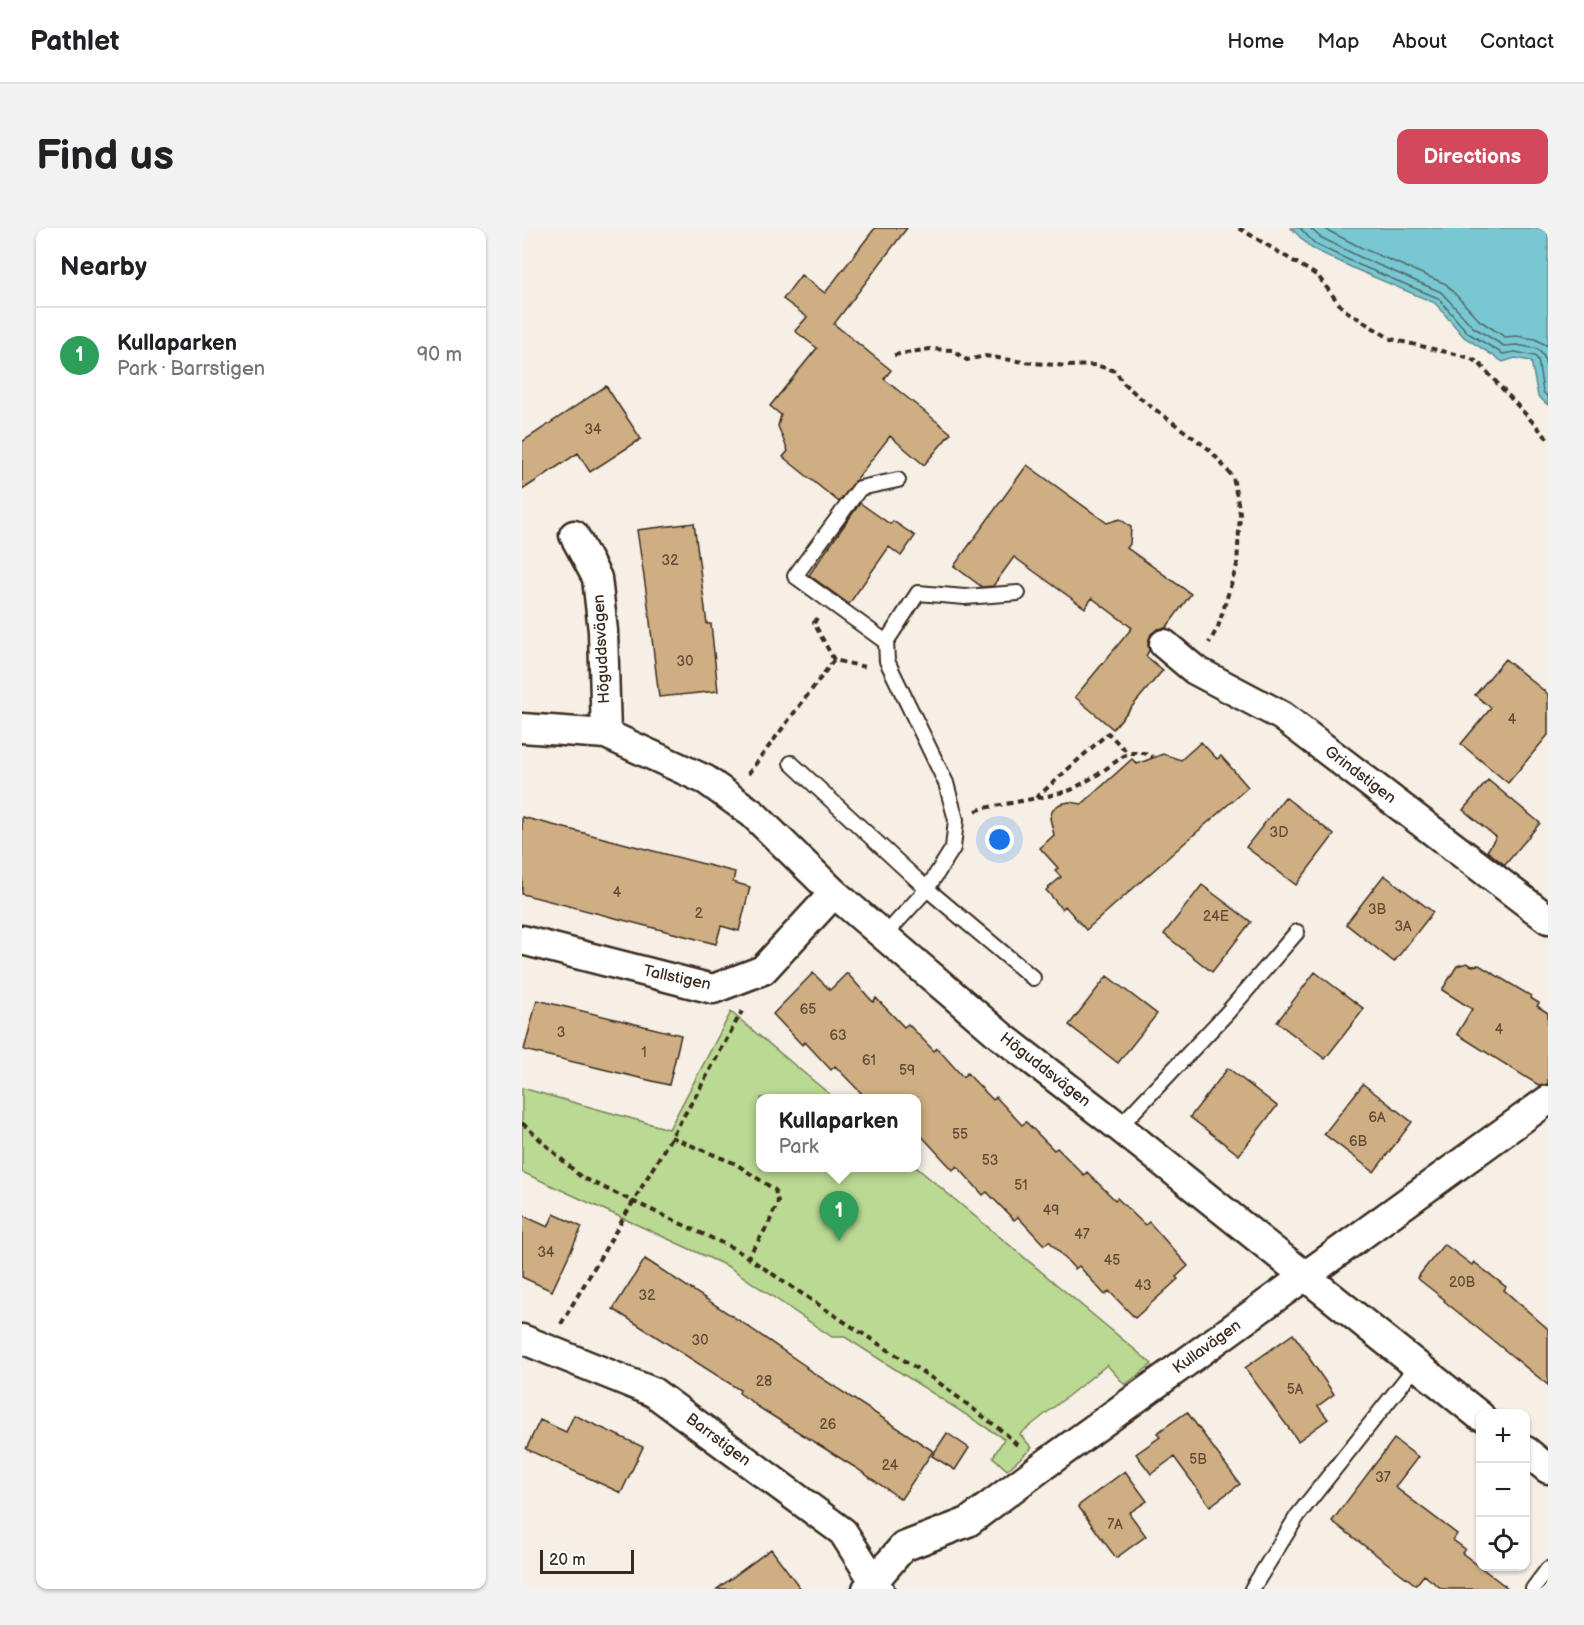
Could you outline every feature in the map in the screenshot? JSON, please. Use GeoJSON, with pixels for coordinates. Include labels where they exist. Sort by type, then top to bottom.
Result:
{"type":"FeatureCollection","features":[{"type":"Feature","properties":{"kind":"street","name":"Höguddsvägen"},"geometry":{"type":"LineString","coordinates":[[574,535],[597,578],[603,631],[606,734]]}},
{"type":"Feature","properties":{"kind":"street","name":"Grindstigen"},"geometry":{"type":"LineString","coordinates":[[1164,644],[1194,670],[1282,716],[1548,919]]}},
{"type":"Feature","properties":{"kind":"street","name":"Höguddsvägen"},"geometry":{"type":"LineString","coordinates":[[522,728],[606,734],[706,780],[730,797],[753,814],[834,893],[1001,1036],[1119,1127],[1476,1413]]}},
{"type":"Feature","properties":{"kind":"street","name":"Tallstigen"},"geometry":{"type":"LineString","coordinates":[[522,940],[713,989],[763,970],[834,893]]}},
{"type":"Feature","properties":{"kind":"street","name":"Kullavägen"},"geometry":{"type":"LineString","coordinates":[[873,1586],[903,1547],[968,1522],[1548,1100]]}},
{"type":"Feature","properties":{"kind":"street","name":"Barrstigen"},"geometry":{"type":"LineString","coordinates":[[522,1339],[653,1392],[843,1532],[873,1586]]}},
{"type":"Feature","properties":{"kind":"street"},"geometry":{"type":"LineString","coordinates":[[1530,1454],[1548,1469]]}},
{"type":"Feature","properties":{"kind":"lane"},"geometry":{"type":"LineString","coordinates":[[886,642],[795,576],[860,488],[898,480]]}},
{"type":"Feature","properties":{"kind":"lane"},"geometry":{"type":"LineString","coordinates":[[884,936],[927,889],[953,848],[956,820],[946,783],[887,661],[886,642],[918,593],[965,597],[1018,593]]}},
{"type":"Feature","properties":{"kind":"lane"},"geometry":{"type":"LineString","coordinates":[[791,763],[927,889],[1033,978]]}},
{"type":"Feature","properties":{"kind":"lane"},"geometry":{"type":"LineString","coordinates":[[1119,1127],[1227,1013],[1297,932]]}},
{"type":"Feature","properties":{"kind":"lane"},"geometry":{"type":"LineString","coordinates":[[1252,1589],[1298,1515],[1417,1365]]}},
{"type":"Feature","properties":{"kind":"lane"},"geometry":{"type":"LineString","coordinates":[[1533,1589],[1548,1569]]}},
{"type":"Feature","properties":{"kind":"path"},"geometry":{"type":"LineString","coordinates":[[1239,228],[1318,276],[1343,309],[1391,339],[1467,357],[1478,362],[1548,439]]}},
{"type":"Feature","properties":{"kind":"path"},"geometry":{"type":"LineString","coordinates":[[894,355],[930,349],[952,350],[967,360],[985,356],[1056,365],[1095,365],[1116,371],[1122,382],[1145,402],[1210,450],[1233,477],[1240,513],[1237,565],[1218,627],[1194,670]]}},
{"type":"Feature","properties":{"kind":"path"},"geometry":{"type":"LineString","coordinates":[[814,623],[834,660],[872,668],[887,661]]}},
{"type":"Feature","properties":{"kind":"path"},"geometry":{"type":"LineString","coordinates":[[730,797],[834,660]]}},
{"type":"Feature","properties":{"kind":"path"},"geometry":{"type":"LineString","coordinates":[[1036,798],[1108,733],[1128,753]]}},
{"type":"Feature","properties":{"kind":"path"},"geometry":{"type":"LineString","coordinates":[[956,820],[984,808],[1071,790],[1128,753],[1144,753],[1153,757]]}},
{"type":"Feature","properties":{"kind":"path"},"geometry":{"type":"LineString","coordinates":[[548,1350],[562,1322],[699,1090],[742,1010],[745,977]]}},
{"type":"Feature","properties":{"kind":"path"},"geometry":{"type":"LineString","coordinates":[[522,1123],[581,1178],[735,1249],[938,1382],[1006,1434],[1040,1468]]}},
{"type":"Feature","properties":{"kind":"path"},"geometry":{"type":"LineString","coordinates":[[671,1137],[736,1164],[775,1190],[778,1202],[768,1225],[748,1257]]}},
{"type":"Feature","properties":{"kind":"green space"},"geometry":{"type":"Polygon","coordinates":[[[731,1012],[829,1094],[756,1094],[756,1172],[921,1171],[1152,1364],[1125,1385],[1107,1365],[1020,1434],[1032,1448],[1007,1470],[993,1457],[1004,1439],[845,1337],[832,1337],[729,1267],[522,1172],[522,1088],[669,1129],[731,1012]]]}},
{"type":"Feature","properties":{"kind":"water"},"geometry":{"type":"Polygon","coordinates":[[[1291,228],[1548,228],[1548,405],[1538,396],[1531,361],[1515,358],[1503,362],[1464,337],[1435,303],[1311,248],[1291,228]]]}},
{"type":"Feature","properties":{"kind":"building"},"geometry":{"type":"Polygon","coordinates":[[[875,228],[907,228],[834,324],[891,370],[884,379],[951,433],[924,465],[890,436],[839,502],[783,457],[788,451],[778,426],[781,415],[770,406],[817,348],[795,331],[807,317],[783,299],[801,275],[825,293],[875,228]]]}},
{"type":"Feature","properties":{"kind":"building"},"geometry":{"type":"Polygon","coordinates":[[[606,386],[641,439],[590,472],[578,453],[522,490],[522,442],[606,386]]]}},
{"type":"Feature","properties":{"kind":"building"},"geometry":{"type":"Polygon","coordinates":[[[1027,465],[1107,523],[1120,519],[1131,527],[1130,544],[1127,548],[1191,594],[1166,628],[1158,629],[1151,634],[1148,642],[1149,651],[1146,656],[1163,670],[1113,729],[1075,697],[1132,628],[1092,598],[1085,608],[1014,557],[993,586],[982,587],[954,566],[1027,465]]]}},
{"type":"Feature","properties":{"kind":"building"},"geometry":{"type":"Polygon","coordinates":[[[860,503],[890,524],[893,521],[915,536],[901,556],[889,547],[849,604],[809,575],[860,503]]]}},
{"type":"Feature","properties":{"kind":"building"},"geometry":{"type":"Polygon","coordinates":[[[694,523],[707,624],[711,624],[718,691],[659,697],[637,530],[694,523]]]}},
{"type":"Feature","properties":{"kind":"building"},"geometry":{"type":"Polygon","coordinates":[[[1505,659],[1548,694],[1548,735],[1508,783],[1461,744],[1491,708],[1475,695],[1505,659]]]}},
{"type":"Feature","properties":{"kind":"building"},"geometry":{"type":"Polygon","coordinates":[[[1201,742],[1217,759],[1221,756],[1248,787],[1086,930],[1065,906],[1062,909],[1046,890],[1061,877],[1055,871],[1058,868],[1040,848],[1054,835],[1050,818],[1053,809],[1069,802],[1082,804],[1132,759],[1137,764],[1163,754],[1181,760],[1201,742]]]}},
{"type":"Feature","properties":{"kind":"building"},"geometry":{"type":"Polygon","coordinates":[[[1488,780],[1540,823],[1505,865],[1487,851],[1496,837],[1463,810],[1488,780]]]}},
{"type":"Feature","properties":{"kind":"building"},"geometry":{"type":"Polygon","coordinates":[[[1285,797],[1334,835],[1296,885],[1246,847],[1285,797]]]}},
{"type":"Feature","properties":{"kind":"building"},"geometry":{"type":"Polygon","coordinates":[[[522,817],[735,872],[733,882],[750,887],[739,931],[721,926],[716,944],[522,894],[522,817]]]}},
{"type":"Feature","properties":{"kind":"building"},"geometry":{"type":"Polygon","coordinates":[[[1384,875],[1433,912],[1394,962],[1346,924],[1384,875]]]}},
{"type":"Feature","properties":{"kind":"building"},"geometry":{"type":"Polygon","coordinates":[[[1202,885],[1251,922],[1212,972],[1164,934],[1202,885]]]}},
{"type":"Feature","properties":{"kind":"building"},"geometry":{"type":"Polygon","coordinates":[[[1467,963],[1472,966],[1479,965],[1531,996],[1530,998],[1539,1003],[1537,1006],[1548,1013],[1548,1084],[1540,1086],[1457,1034],[1472,1009],[1442,990],[1457,966],[1467,963]]]}},
{"type":"Feature","properties":{"kind":"building"},"geometry":{"type":"Polygon","coordinates":[[[1315,972],[1364,1009],[1325,1059],[1277,1022],[1315,972]]]}},
{"type":"Feature","properties":{"kind":"building"},"geometry":{"type":"Polygon","coordinates":[[[813,973],[830,990],[847,973],[873,1002],[876,998],[904,1027],[908,1024],[934,1051],[937,1048],[963,1077],[967,1073],[993,1100],[996,1097],[1022,1125],[1026,1122],[1054,1150],[1057,1148],[1084,1175],[1087,1172],[1145,1225],[1149,1222],[1188,1266],[1176,1277],[1178,1279],[1135,1318],[1109,1291],[1105,1295],[1079,1266],[1075,1269],[1049,1241],[1044,1245],[1018,1217],[1014,1220],[987,1192],[983,1195],[957,1166],[953,1170],[921,1135],[921,1094],[862,1094],[835,1066],[831,1070],[805,1042],[802,1045],[773,1014],[813,973]]]}},
{"type":"Feature","properties":{"kind":"building"},"geometry":{"type":"Polygon","coordinates":[[[1107,976],[1157,1014],[1118,1063],[1069,1025],[1107,976]]]}},
{"type":"Feature","properties":{"kind":"building"},"geometry":{"type":"Polygon","coordinates":[[[537,1000],[681,1035],[669,1085],[524,1050],[537,1000]]]}},
{"type":"Feature","properties":{"kind":"building"},"geometry":{"type":"Polygon","coordinates":[[[1228,1068],[1277,1106],[1239,1155],[1190,1117],[1228,1068]]]}},
{"type":"Feature","properties":{"kind":"building"},"geometry":{"type":"Polygon","coordinates":[[[1363,1084],[1412,1122],[1374,1172],[1324,1134],[1363,1084]]]}},
{"type":"Feature","properties":{"kind":"building"},"geometry":{"type":"Polygon","coordinates":[[[554,1214],[582,1227],[552,1291],[522,1277],[522,1215],[548,1227],[554,1214]]]}},
{"type":"Feature","properties":{"kind":"building"},"geometry":{"type":"Polygon","coordinates":[[[1444,1244],[1472,1265],[1474,1262],[1506,1287],[1504,1290],[1548,1329],[1548,1385],[1417,1278],[1444,1244]]]}},
{"type":"Feature","properties":{"kind":"building"},"geometry":{"type":"Polygon","coordinates":[[[645,1259],[933,1451],[901,1499],[755,1405],[739,1393],[740,1390],[613,1309],[645,1259]]]}},
{"type":"Feature","properties":{"kind":"building"},"geometry":{"type":"Polygon","coordinates":[[[1293,1334],[1334,1394],[1318,1406],[1328,1419],[1298,1441],[1245,1368],[1293,1334]]]}},
{"type":"Feature","properties":{"kind":"building"},"geometry":{"type":"Polygon","coordinates":[[[1187,1412],[1240,1484],[1210,1506],[1174,1457],[1151,1474],[1136,1454],[1160,1437],[1157,1433],[1187,1412]]]}},
{"type":"Feature","properties":{"kind":"building"},"geometry":{"type":"Polygon","coordinates":[[[574,1415],[643,1447],[621,1493],[526,1449],[540,1420],[566,1432],[574,1415]]]}},
{"type":"Feature","properties":{"kind":"building"},"geometry":{"type":"Polygon","coordinates":[[[947,1433],[969,1448],[955,1470],[932,1456],[947,1433]]]}},
{"type":"Feature","properties":{"kind":"building"},"geometry":{"type":"Polygon","coordinates":[[[1394,1439],[1418,1457],[1395,1487],[1457,1534],[1453,1540],[1465,1549],[1462,1553],[1476,1564],[1476,1571],[1486,1571],[1509,1589],[1442,1589],[1424,1575],[1416,1585],[1332,1521],[1394,1439]]]}},
{"type":"Feature","properties":{"kind":"building"},"geometry":{"type":"Polygon","coordinates":[[[1125,1471],[1147,1501],[1129,1513],[1146,1536],[1116,1558],[1078,1506],[1125,1471]]]}},
{"type":"Feature","properties":{"kind":"building"},"geometry":{"type":"Polygon","coordinates":[[[771,1549],[801,1589],[717,1589],[771,1549]]]}},
{"type":"Feature","properties":{"kind":"place","name":"Kullaparken"},"geometry":{"type":"Point","coordinates":[839,1241]}}]}
